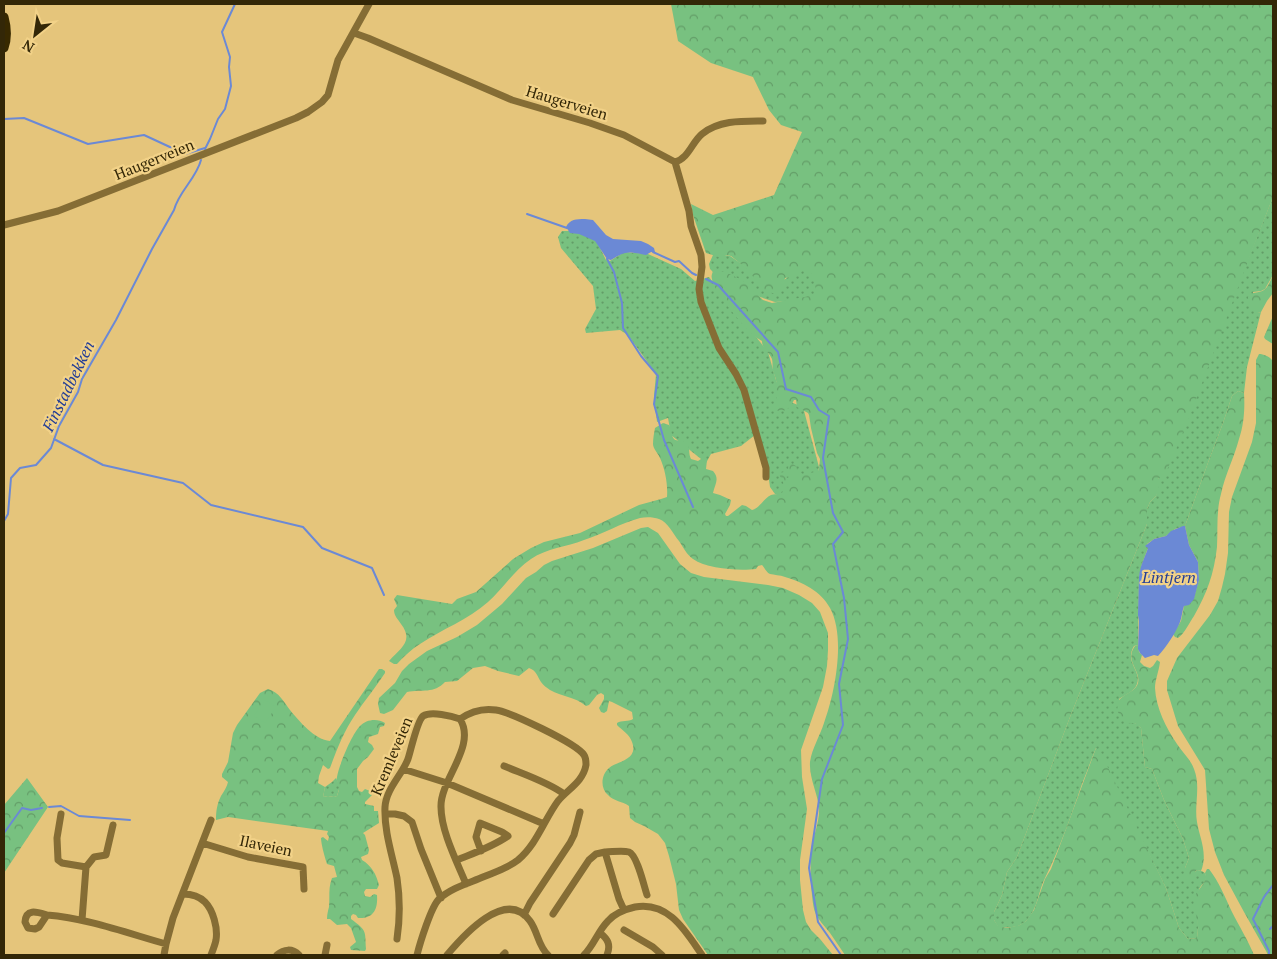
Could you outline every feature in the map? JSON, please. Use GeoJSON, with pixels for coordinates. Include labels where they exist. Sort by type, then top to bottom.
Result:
{"type":"FeatureCollection","features":[{"type":"Feature","properties":{"kind":"main road"},"geometry":{"type":"LineString","coordinates":[[4,17],[7,27],[7,40],[4,48]]}},
{"type":"Feature","properties":{"kind":"street","name":"Haugerveien"},"geometry":{"type":"LineString","coordinates":[[4,225],[58,211],[308,112],[328,95],[338,60],[369,4]]}},
{"type":"Feature","properties":{"kind":"street","name":"Haugerveien"},"geometry":{"type":"LineString","coordinates":[[354,33],[512,100],[624,135],[675,162]]}},
{"type":"Feature","properties":{"kind":"street"},"geometry":{"type":"LineString","coordinates":[[763,120],[738,121],[714,127],[702,134],[684,157],[675,162],[689,211],[691,226],[702,255],[699,289],[701,302],[719,348],[744,390],[766,468],[766,477]]}},
{"type":"Feature","properties":{"kind":"street"},"geometry":{"type":"LineString","coordinates":[[417,955],[437,902],[466,884],[498,871],[518,860],[532,845],[554,807],[577,782],[586,766],[584,754],[575,747],[514,716],[500,711],[480,711],[469,714],[460,720],[463,724],[464,732],[463,744],[441,801],[446,833],[466,884]]}},
{"type":"Feature","properties":{"kind":"street","name":"Kremleveien"},"geometry":{"type":"LineString","coordinates":[[397,938],[399,893],[387,835],[385,801],[403,769],[422,717],[432,714],[449,716],[460,720]]}},
{"type":"Feature","properties":{"kind":"street"},"geometry":{"type":"LineString","coordinates":[[504,766],[564,794]]}},
{"type":"Feature","properties":{"kind":"street"},"geometry":{"type":"LineString","coordinates":[[403,769],[447,783],[544,824]]}},
{"type":"Feature","properties":{"kind":"street"},"geometry":{"type":"LineString","coordinates":[[524,915],[570,843],[580,812]]}},
{"type":"Feature","properties":{"kind":"street"},"geometry":{"type":"LineString","coordinates":[[60,814],[57,844],[58,860],[62,863],[86,867]]}},
{"type":"Feature","properties":{"kind":"street","name":"Kremleveien"},"geometry":{"type":"LineString","coordinates":[[385,814],[404,816],[412,822],[441,898]]}},
{"type":"Feature","properties":{"kind":"street"},"geometry":{"type":"LineString","coordinates":[[164,955],[174,918],[211,820]]}},
{"type":"Feature","properties":{"kind":"street"},"geometry":{"type":"LineString","coordinates":[[457,860],[480,851],[492,846],[508,836],[480,823],[476,837],[480,851]]}},
{"type":"Feature","properties":{"kind":"street"},"geometry":{"type":"LineString","coordinates":[[82,920],[86,867],[94,858],[106,855],[114,825]]}},
{"type":"Feature","properties":{"kind":"street","name":"Ilaveien"},"geometry":{"type":"LineString","coordinates":[[202,843],[248,857],[302,867],[304,889]]}},
{"type":"Feature","properties":{"kind":"street"},"geometry":{"type":"LineString","coordinates":[[553,914],[589,860],[596,854],[605,852],[626,851],[631,853],[635,859],[647,895]]}},
{"type":"Feature","properties":{"kind":"street"},"geometry":{"type":"LineString","coordinates":[[605,852],[624,910]]}},
{"type":"Feature","properties":{"kind":"street"},"geometry":{"type":"LineString","coordinates":[[183,894],[191,894],[206,902],[213,916],[217,938],[211,955]]}},
{"type":"Feature","properties":{"kind":"street"},"geometry":{"type":"LineString","coordinates":[[584,955],[609,919],[624,910],[646,906],[665,912],[680,924],[702,955]]}},
{"type":"Feature","properties":{"kind":"street"},"geometry":{"type":"LineString","coordinates":[[447,955],[472,929],[494,913],[507,909],[515,910],[524,915],[532,923],[541,946],[548,955]]}},
{"type":"Feature","properties":{"kind":"street"},"geometry":{"type":"LineString","coordinates":[[47,915],[82,920],[166,944]]}},
{"type":"Feature","properties":{"kind":"street"},"geometry":{"type":"LineString","coordinates":[[624,930],[646,942],[662,955]]}},
{"type":"Feature","properties":{"kind":"street"},"geometry":{"type":"LineString","coordinates":[[600,933],[609,944],[607,955]]}},
{"type":"Feature","properties":{"kind":"street"},"geometry":{"type":"LineString","coordinates":[[325,955],[327,945]]}},
{"type":"Feature","properties":{"kind":"street"},"geometry":{"type":"LineString","coordinates":[[277,955],[287,950],[299,955]]}},
{"type":"Feature","properties":{"kind":"green space"},"geometry":{"type":"Polygon","coordinates":[[[671,4],[1273,4],[1273,197],[1187,423],[1165,475],[1158,479],[1159,489],[1147,509],[1147,524],[1070,717],[1017,857],[1007,872],[1002,895],[994,912],[994,920],[998,926],[1007,928],[1020,925],[1026,921],[1034,910],[1096,748],[1100,751],[1166,888],[1179,928],[1188,939],[1197,938],[1198,926],[1194,898],[1204,883],[1205,873],[1209,869],[1219,884],[1254,955],[845,955],[816,915],[811,882],[811,851],[819,807],[810,762],[828,711],[837,665],[837,634],[835,620],[830,608],[822,597],[810,588],[791,579],[770,574],[762,565],[756,569],[741,570],[706,565],[693,559],[668,525],[659,519],[640,518],[591,538],[537,555],[525,563],[480,608],[417,646],[397,664],[389,661],[406,640],[405,630],[394,612],[397,606],[394,599],[397,595],[452,604],[457,599],[476,592],[513,559],[531,548],[544,542],[580,533],[639,505],[667,497],[665,472],[653,444],[655,428],[663,423],[669,425],[675,440],[681,440],[687,444],[691,459],[698,461],[704,458],[707,460],[706,469],[713,471],[716,477],[713,493],[731,500],[725,514],[726,516],[742,505],[752,510],[755,509],[771,495],[782,492],[784,486],[779,473],[784,472],[787,478],[789,477],[791,473],[788,468],[790,463],[804,474],[817,473],[819,469],[820,459],[808,413],[797,407],[796,400],[787,409],[782,411],[775,410],[777,399],[775,395],[776,378],[772,359],[763,346],[762,341],[748,330],[722,299],[713,284],[712,277],[713,271],[725,272],[742,280],[763,300],[772,303],[815,295],[817,293],[812,274],[808,270],[802,271],[796,276],[785,278],[783,289],[779,293],[764,290],[746,268],[731,256],[719,257],[706,253],[691,204],[713,215],[774,195],[802,132],[781,125],[769,110],[753,77],[711,63],[678,41],[671,4]]]}},
{"type":"Feature","properties":{"kind":"green space"},"geometry":{"type":"Polygon","coordinates":[[[1273,197],[1273,275],[1265,289],[1253,292],[1258,313],[1261,312],[1247,367],[1244,393],[1238,391],[1232,396],[1185,526],[1175,529],[1166,536],[1154,539],[1147,544],[1148,548],[1139,577],[1138,645],[1134,646],[1131,652],[1132,662],[1138,679],[1134,689],[1119,699],[1131,722],[1138,724],[1141,728],[1145,767],[1152,769],[1164,800],[1183,839],[1189,858],[1185,868],[1195,872],[1197,870],[1201,871],[1205,874],[1206,878],[1198,896],[1197,938],[1188,939],[1179,928],[1166,888],[1096,748],[1065,832],[1031,915],[1021,925],[998,927],[994,920],[994,912],[1002,895],[1007,872],[1017,857],[1070,717],[1147,524],[1147,509],[1150,502],[1156,496],[1158,479],[1161,476],[1273,197]]]}},
{"type":"Feature","properties":{"kind":"green space"},"geometry":{"type":"Polygon","coordinates":[[[562,231],[574,231],[595,238],[606,260],[610,261],[624,252],[648,254],[681,269],[695,281],[709,277],[768,352],[776,380],[778,397],[803,407],[819,467],[818,474],[784,495],[775,494],[770,487],[767,466],[755,435],[741,446],[711,454],[706,463],[671,435],[668,418],[657,422],[654,396],[656,374],[628,335],[620,330],[586,333],[585,329],[596,309],[593,286],[561,248],[558,237],[562,231]]]}},
{"type":"Feature","properties":{"kind":"green space"},"geometry":{"type":"Polygon","coordinates":[[[713,255],[730,256],[749,269],[784,280],[801,267],[811,263],[822,288],[815,299],[775,302],[757,296],[714,273],[710,269],[709,264],[713,255]]]}},
{"type":"Feature","properties":{"kind":"green space"},"geometry":{"type":"Polygon","coordinates":[[[1273,275],[1273,293],[1261,312],[1258,313],[1251,307],[1248,297],[1264,290],[1273,275]]]}},
{"type":"Feature","properties":{"kind":"green space"},"geometry":{"type":"Polygon","coordinates":[[[1273,316],[1273,344],[1264,337],[1273,316]]]}},
{"type":"Feature","properties":{"kind":"green space"},"geometry":{"type":"Polygon","coordinates":[[[1259,354],[1267,356],[1273,362],[1273,955],[1268,955],[1224,875],[1209,829],[1205,770],[1178,726],[1167,690],[1167,681],[1177,658],[1210,615],[1218,601],[1222,587],[1228,553],[1229,512],[1232,497],[1252,442],[1256,423],[1256,360],[1259,354]]]}},
{"type":"Feature","properties":{"kind":"green space"},"geometry":{"type":"Polygon","coordinates":[[[1238,391],[1244,393],[1243,422],[1241,434],[1219,501],[1217,547],[1214,566],[1199,608],[1185,631],[1178,638],[1173,634],[1181,621],[1184,606],[1194,597],[1199,580],[1198,562],[1189,545],[1185,526],[1232,396],[1238,391]]]}},
{"type":"Feature","properties":{"kind":"green space"},"geometry":{"type":"Polygon","coordinates":[[[648,527],[658,533],[680,564],[691,573],[704,577],[783,588],[812,603],[820,612],[828,633],[827,666],[823,687],[801,750],[802,777],[807,809],[800,860],[800,880],[806,922],[833,955],[708,955],[683,919],[679,910],[676,884],[665,843],[658,834],[630,818],[629,806],[615,800],[605,792],[602,781],[604,774],[609,768],[630,756],[633,748],[631,739],[617,723],[633,719],[632,712],[609,701],[607,711],[601,712],[599,708],[604,695],[601,693],[586,706],[577,700],[550,690],[542,683],[532,669],[529,668],[519,676],[485,666],[473,668],[457,681],[445,682],[437,688],[407,692],[393,710],[384,714],[380,713],[379,698],[395,683],[409,664],[427,651],[477,625],[502,604],[526,578],[544,565],[648,527]]]}},
{"type":"Feature","properties":{"kind":"green space"},"geometry":{"type":"Polygon","coordinates":[[[1138,645],[1139,652],[1142,655],[1140,662],[1144,666],[1150,668],[1157,660],[1160,662],[1155,688],[1162,718],[1191,763],[1196,775],[1196,816],[1204,859],[1201,871],[1197,870],[1195,876],[1189,881],[1185,878],[1185,868],[1189,858],[1183,839],[1164,800],[1152,769],[1145,767],[1141,728],[1136,724],[1128,724],[1122,720],[1117,710],[1120,699],[1133,690],[1138,683],[1131,656],[1135,646],[1138,645]]]}},
{"type":"Feature","properties":{"kind":"green space"},"geometry":{"type":"Polygon","coordinates":[[[379,669],[385,671],[385,673],[351,721],[330,768],[328,769],[323,765],[318,783],[325,787],[323,797],[337,796],[339,788],[338,772],[353,736],[363,724],[369,721],[379,720],[385,723],[384,726],[380,727],[378,734],[369,737],[368,742],[374,749],[357,769],[357,787],[359,791],[362,792],[365,789],[370,791],[372,795],[365,804],[374,806],[374,811],[378,811],[379,823],[363,833],[369,850],[368,854],[361,857],[373,871],[379,885],[377,889],[366,889],[364,892],[365,896],[377,895],[377,905],[374,912],[368,917],[363,918],[358,918],[353,914],[351,916],[351,919],[364,931],[366,949],[365,951],[351,950],[350,947],[356,942],[351,928],[347,924],[337,925],[330,919],[327,919],[331,882],[332,878],[337,877],[334,866],[327,864],[322,844],[321,838],[323,837],[328,841],[328,831],[228,817],[216,820],[216,814],[221,796],[228,782],[222,777],[222,774],[228,762],[233,733],[260,693],[268,689],[275,692],[308,729],[324,740],[330,741],[379,669]]]}},
{"type":"Feature","properties":{"kind":"green space"},"geometry":{"type":"Polygon","coordinates":[[[265,700],[276,707],[265,723],[254,716],[265,700]]]}},
{"type":"Feature","properties":{"kind":"green space"},"geometry":{"type":"Polygon","coordinates":[[[27,778],[48,807],[4,873],[4,805],[27,778]]]}},
{"type":"Feature","properties":{"kind":"green space"},"geometry":{"type":"Polygon","coordinates":[[[336,778],[340,786],[337,796],[323,797],[325,787],[336,778]]]}},
{"type":"Feature","properties":{"kind":"water"},"geometry":{"type":"Polygon","coordinates":[[[585,219],[593,220],[606,235],[613,239],[641,241],[654,248],[655,252],[646,255],[628,253],[611,260],[607,259],[595,241],[579,234],[570,233],[566,227],[569,222],[585,219]]]}},
{"type":"Feature","properties":{"kind":"water","name":"Lintjern"},"geometry":{"type":"Polygon","coordinates":[[[1185,526],[1189,545],[1198,562],[1199,580],[1194,599],[1189,605],[1184,606],[1178,626],[1158,656],[1154,655],[1145,658],[1138,649],[1138,615],[1139,577],[1141,565],[1148,548],[1145,546],[1154,539],[1166,536],[1171,531],[1185,526]]]}},
{"type":"Feature","properties":{"kind":"waterway"},"geometry":{"type":"LineString","coordinates":[[205,149],[218,119],[225,109],[231,86],[230,57],[222,32],[235,4]]}},
{"type":"Feature","properties":{"kind":"waterway"},"geometry":{"type":"LineString","coordinates":[[4,119],[24,118],[88,144],[144,135],[185,154],[205,148]]}},
{"type":"Feature","properties":{"kind":"waterway","name":"Finstadbekken"},"geometry":{"type":"LineString","coordinates":[[4,521],[8,514],[11,478],[20,468],[36,465],[51,448],[59,426],[78,392],[82,379],[116,320],[176,203],[199,167],[201,160]]}},
{"type":"Feature","properties":{"kind":"waterway"},"geometry":{"type":"LineString","coordinates":[[527,214],[567,228]]}},
{"type":"Feature","properties":{"kind":"waterway"},"geometry":{"type":"LineString","coordinates":[[653,252],[675,262],[679,261],[696,275]]}},
{"type":"Feature","properties":{"kind":"waterway"},"geometry":{"type":"LineString","coordinates":[[607,259],[614,272],[622,303],[623,328],[641,356],[658,376],[654,404],[664,440],[693,507]]}},
{"type":"Feature","properties":{"kind":"waterway"},"geometry":{"type":"LineString","coordinates":[[706,279],[718,285],[778,352],[786,389],[811,397],[819,410],[829,416],[823,458],[833,513],[843,532],[833,544],[844,598],[848,639],[839,684],[843,725],[822,779],[809,868],[818,922],[841,955]]}},
{"type":"Feature","properties":{"kind":"waterway"},"geometry":{"type":"LineString","coordinates":[[54,439],[103,465],[183,483],[211,505],[303,527],[322,548],[372,568],[384,595]]}},
{"type":"Feature","properties":{"kind":"waterway"},"geometry":{"type":"LineString","coordinates":[[49,807],[61,806],[79,816],[130,820]]}},
{"type":"Feature","properties":{"kind":"waterway"},"geometry":{"type":"LineString","coordinates":[[4,833],[22,808],[31,810],[42,808]]}},
{"type":"Feature","properties":{"kind":"waterway"},"geometry":{"type":"LineString","coordinates":[[1269,955],[1269,951],[1253,919],[1264,897],[1273,885]]}},
{"type":"Feature","properties":{"kind":"waterway"},"geometry":{"type":"LineString","coordinates":[[1270,929],[1273,926]]}}]}
